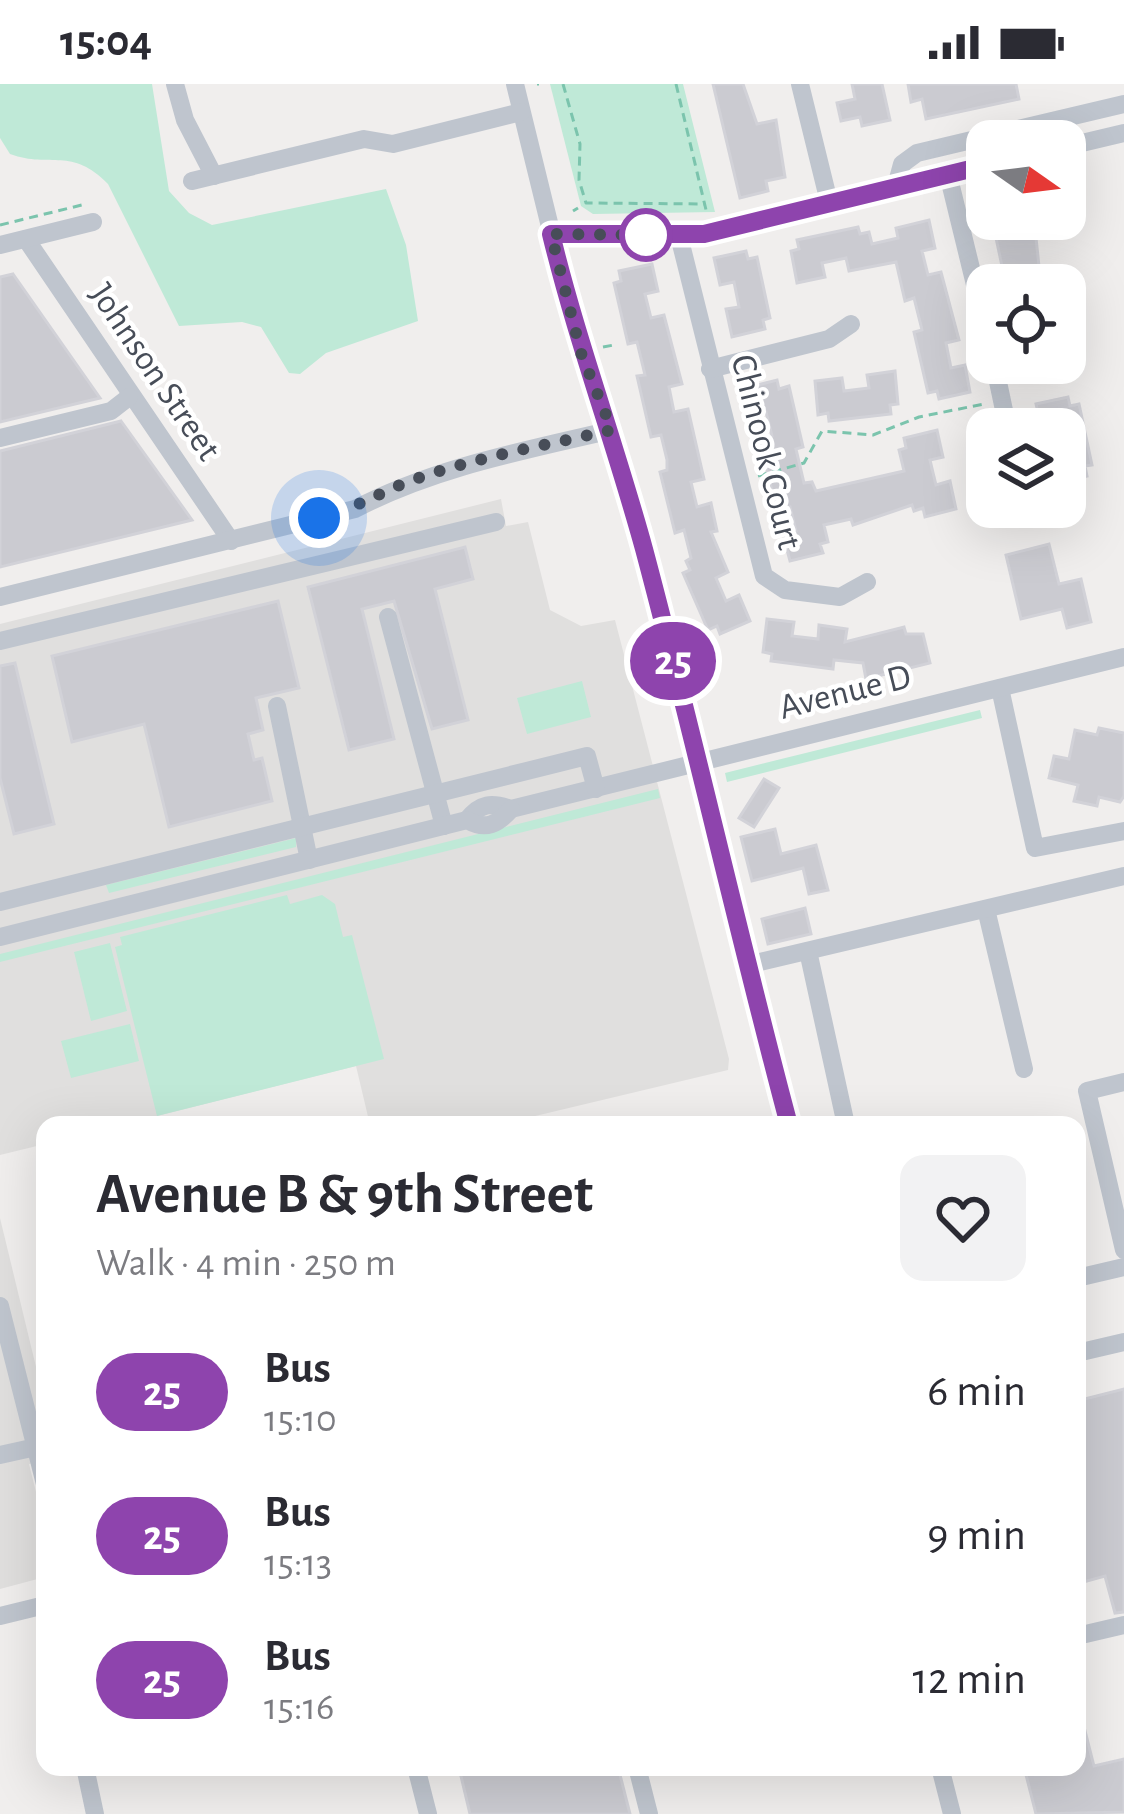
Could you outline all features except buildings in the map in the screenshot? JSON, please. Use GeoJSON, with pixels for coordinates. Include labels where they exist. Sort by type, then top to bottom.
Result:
{"type":"FeatureCollection","features":[{"type":"Feature","properties":{"kind":"street"},"geometry":{"type":"LineString","coordinates":[[176,84],[185,120],[214,176]]}},
{"type":"Feature","properties":{"kind":"street"},"geometry":{"type":"LineString","coordinates":[[515,84],[581,353],[612,430],[700,762],[786,1116]]}},
{"type":"Feature","properties":{"kind":"street"},"geometry":{"type":"LineString","coordinates":[[800,84],[829,202]]}},
{"type":"Feature","properties":{"kind":"street"},"geometry":{"type":"LineString","coordinates":[[896,186],[902,164],[917,153],[1124,104]]}},
{"type":"Feature","properties":{"kind":"street"},"geometry":{"type":"LineString","coordinates":[[192,181],[364,139],[393,144],[520,112]]}},
{"type":"Feature","properties":{"kind":"street"},"geometry":{"type":"LineString","coordinates":[[1086,142],[1124,133]]}},
{"type":"Feature","properties":{"kind":"street"},"geometry":{"type":"LineString","coordinates":[[551,234],[679,236],[966,170]]}},
{"type":"Feature","properties":{"kind":"street"},"geometry":{"type":"LineString","coordinates":[[948,174],[970,264]]}},
{"type":"Feature","properties":{"kind":"street"},"geometry":{"type":"LineString","coordinates":[[1,234],[26,239],[90,213]]}},
{"type":"Feature","properties":{"kind":"street","name":"Chinook Court"},"geometry":{"type":"LineString","coordinates":[[679,236],[760,568],[771,584],[841,597],[867,582]]}},
{"type":"Feature","properties":{"kind":"street","name":"Johnson Street"},"geometry":{"type":"LineString","coordinates":[[26,239],[231,541]]}},
{"type":"Feature","properties":{"kind":"street"},"geometry":{"type":"LineString","coordinates":[[710,369],[829,339],[850,324]]}},
{"type":"Feature","properties":{"kind":"street"},"geometry":{"type":"LineString","coordinates":[[999,384],[1004,408]]}},
{"type":"Feature","properties":{"kind":"street"},"geometry":{"type":"LineString","coordinates":[[0,438],[111,411],[129,397]]}},
{"type":"Feature","properties":{"kind":"street"},"geometry":{"type":"LineString","coordinates":[[0,597],[355,509],[407,482],[453,467],[612,430]]}},
{"type":"Feature","properties":{"kind":"street"},"geometry":{"type":"LineString","coordinates":[[0,641],[496,522]]}},
{"type":"Feature","properties":{"kind":"street"},"geometry":{"type":"LineString","coordinates":[[388,617],[444,826]]}},
{"type":"Feature","properties":{"kind":"street","name":"Avenue D"},"geometry":{"type":"LineString","coordinates":[[6,936],[467,820],[479,827],[498,824],[511,809],[1124,657]]}},
{"type":"Feature","properties":{"kind":"street"},"geometry":{"type":"LineString","coordinates":[[1000,688],[1035,848],[1124,831]]}},
{"type":"Feature","properties":{"kind":"street"},"geometry":{"type":"LineString","coordinates":[[277,706],[309,860]]}},
{"type":"Feature","properties":{"kind":"street"},"geometry":{"type":"LineString","coordinates":[[6,936],[1,897],[587,756],[596,789]]}},
{"type":"Feature","properties":{"kind":"street"},"geometry":{"type":"LineString","coordinates":[[747,965],[1124,876]]}},
{"type":"Feature","properties":{"kind":"street"},"geometry":{"type":"LineString","coordinates":[[986,909],[1024,1069]]}},
{"type":"Feature","properties":{"kind":"street"},"geometry":{"type":"LineString","coordinates":[[808,951],[844,1116]]}},
{"type":"Feature","properties":{"kind":"street"},"geometry":{"type":"LineString","coordinates":[[1124,1082],[1087,1091],[1124,1250]]}},
{"type":"Feature","properties":{"kind":"street"},"geometry":{"type":"LineString","coordinates":[[1086,1277],[1124,1267]]}},
{"type":"Feature","properties":{"kind":"street"},"geometry":{"type":"LineString","coordinates":[[0,1306],[36,1447],[0,1456]]}},
{"type":"Feature","properties":{"kind":"street"},"geometry":{"type":"LineString","coordinates":[[1086,1351],[1124,1342]]}},
{"type":"Feature","properties":{"kind":"street"},"geometry":{"type":"LineString","coordinates":[[0,1616],[36,1607]]}},
{"type":"Feature","properties":{"kind":"street"},"geometry":{"type":"LineString","coordinates":[[1086,1634],[1124,1624]]}},
{"type":"Feature","properties":{"kind":"street"},"geometry":{"type":"LineString","coordinates":[[88,1776],[95,1814]]}},
{"type":"Feature","properties":{"kind":"street"},"geometry":{"type":"LineString","coordinates":[[418,1776],[428,1814]]}},
{"type":"Feature","properties":{"kind":"street"},"geometry":{"type":"LineString","coordinates":[[639,1776],[649,1814]]}},
{"type":"Feature","properties":{"kind":"street"},"geometry":{"type":"LineString","coordinates":[[942,1776],[952,1814]]}},
{"type":"Feature","properties":{"kind":"path"},"geometry":{"type":"LineString","coordinates":[[563,84],[580,144],[580,188],[589,206],[704,204]]}},
{"type":"Feature","properties":{"kind":"path"},"geometry":{"type":"LineString","coordinates":[[676,84],[707,214]]}},
{"type":"Feature","properties":{"kind":"path"},"geometry":{"type":"LineString","coordinates":[[1,234],[90,213]]}},
{"type":"Feature","properties":{"kind":"path"},"geometry":{"type":"LineString","coordinates":[[603,347],[614,344]]}},
{"type":"Feature","properties":{"kind":"path"},"geometry":{"type":"LineString","coordinates":[[739,481],[804,464],[821,431],[874,435],[919,416],[1003,399]]}},
{"type":"Feature","properties":{"kind":"shaded area"},"geometry":{"type":"Polygon","coordinates":[[[501,499],[506,526],[528,522],[550,610],[581,626],[615,620],[729,1059],[728,1070],[536,1116],[368,1116],[356,1066],[157,1116],[36,1116],[36,1146],[0,1155],[0,624],[501,499]]]}},
{"type":"Feature","properties":{"kind":"shaded area"},"geometry":{"type":"Polygon","coordinates":[[[0,1218],[36,1367],[36,1463],[29,1464],[36,1492],[36,1579],[0,1589],[0,1218]]]}},
{"type":"Feature","properties":{"kind":"green space"},"geometry":{"type":"Polygon","coordinates":[[[0,84],[152,84],[169,191],[189,213],[212,225],[386,189],[406,245],[418,321],[326,353],[300,374],[289,373],[261,327],[242,322],[179,326],[108,184],[83,165],[10,154],[0,138],[0,84]]]}},
{"type":"Feature","properties":{"kind":"green space"},"geometry":{"type":"Polygon","coordinates":[[[550,84],[683,84],[715,212],[593,214],[581,206],[550,84]]]}},
{"type":"Feature","properties":{"kind":"green space"},"geometry":{"type":"Polygon","coordinates":[[[582,681],[591,717],[527,734],[517,698],[582,681]]]}},
{"type":"Feature","properties":{"kind":"green space"},"geometry":{"type":"Polygon","coordinates":[[[980,710],[982,718],[727,782],[725,773],[980,710]]]}},
{"type":"Feature","properties":{"kind":"green space"},"geometry":{"type":"Polygon","coordinates":[[[658,789],[660,798],[0,962],[0,954],[658,789]]]}},
{"type":"Feature","properties":{"kind":"green space"},"geometry":{"type":"Polygon","coordinates":[[[296,838],[296,847],[109,893],[106,885],[296,838]]]}},
{"type":"Feature","properties":{"kind":"green space"},"geometry":{"type":"Polygon","coordinates":[[[287,895],[290,904],[322,895],[335,904],[343,937],[352,935],[384,1059],[157,1116],[115,947],[122,945],[120,937],[287,895]]]}},
{"type":"Feature","properties":{"kind":"green space"},"geometry":{"type":"Polygon","coordinates":[[[110,943],[127,1011],[91,1021],[74,952],[110,943]]]}},
{"type":"Feature","properties":{"kind":"green space"},"geometry":{"type":"Polygon","coordinates":[[[130,1024],[139,1061],[71,1078],[61,1041],[130,1024]]]}},
{"type":"Feature","properties":{"kind":"bus line","name":"25"},"geometry":{"type":"LineString","coordinates":[[787,1116],[612,430],[581,353],[551,234],[704,234],[966,170]]}},
{"type":"Feature","properties":{"kind":"route"},"geometry":{"type":"LineString","coordinates":[[319,518],[355,509],[407,482],[453,467],[612,430],[581,353],[551,234],[646,235]]}}]}
